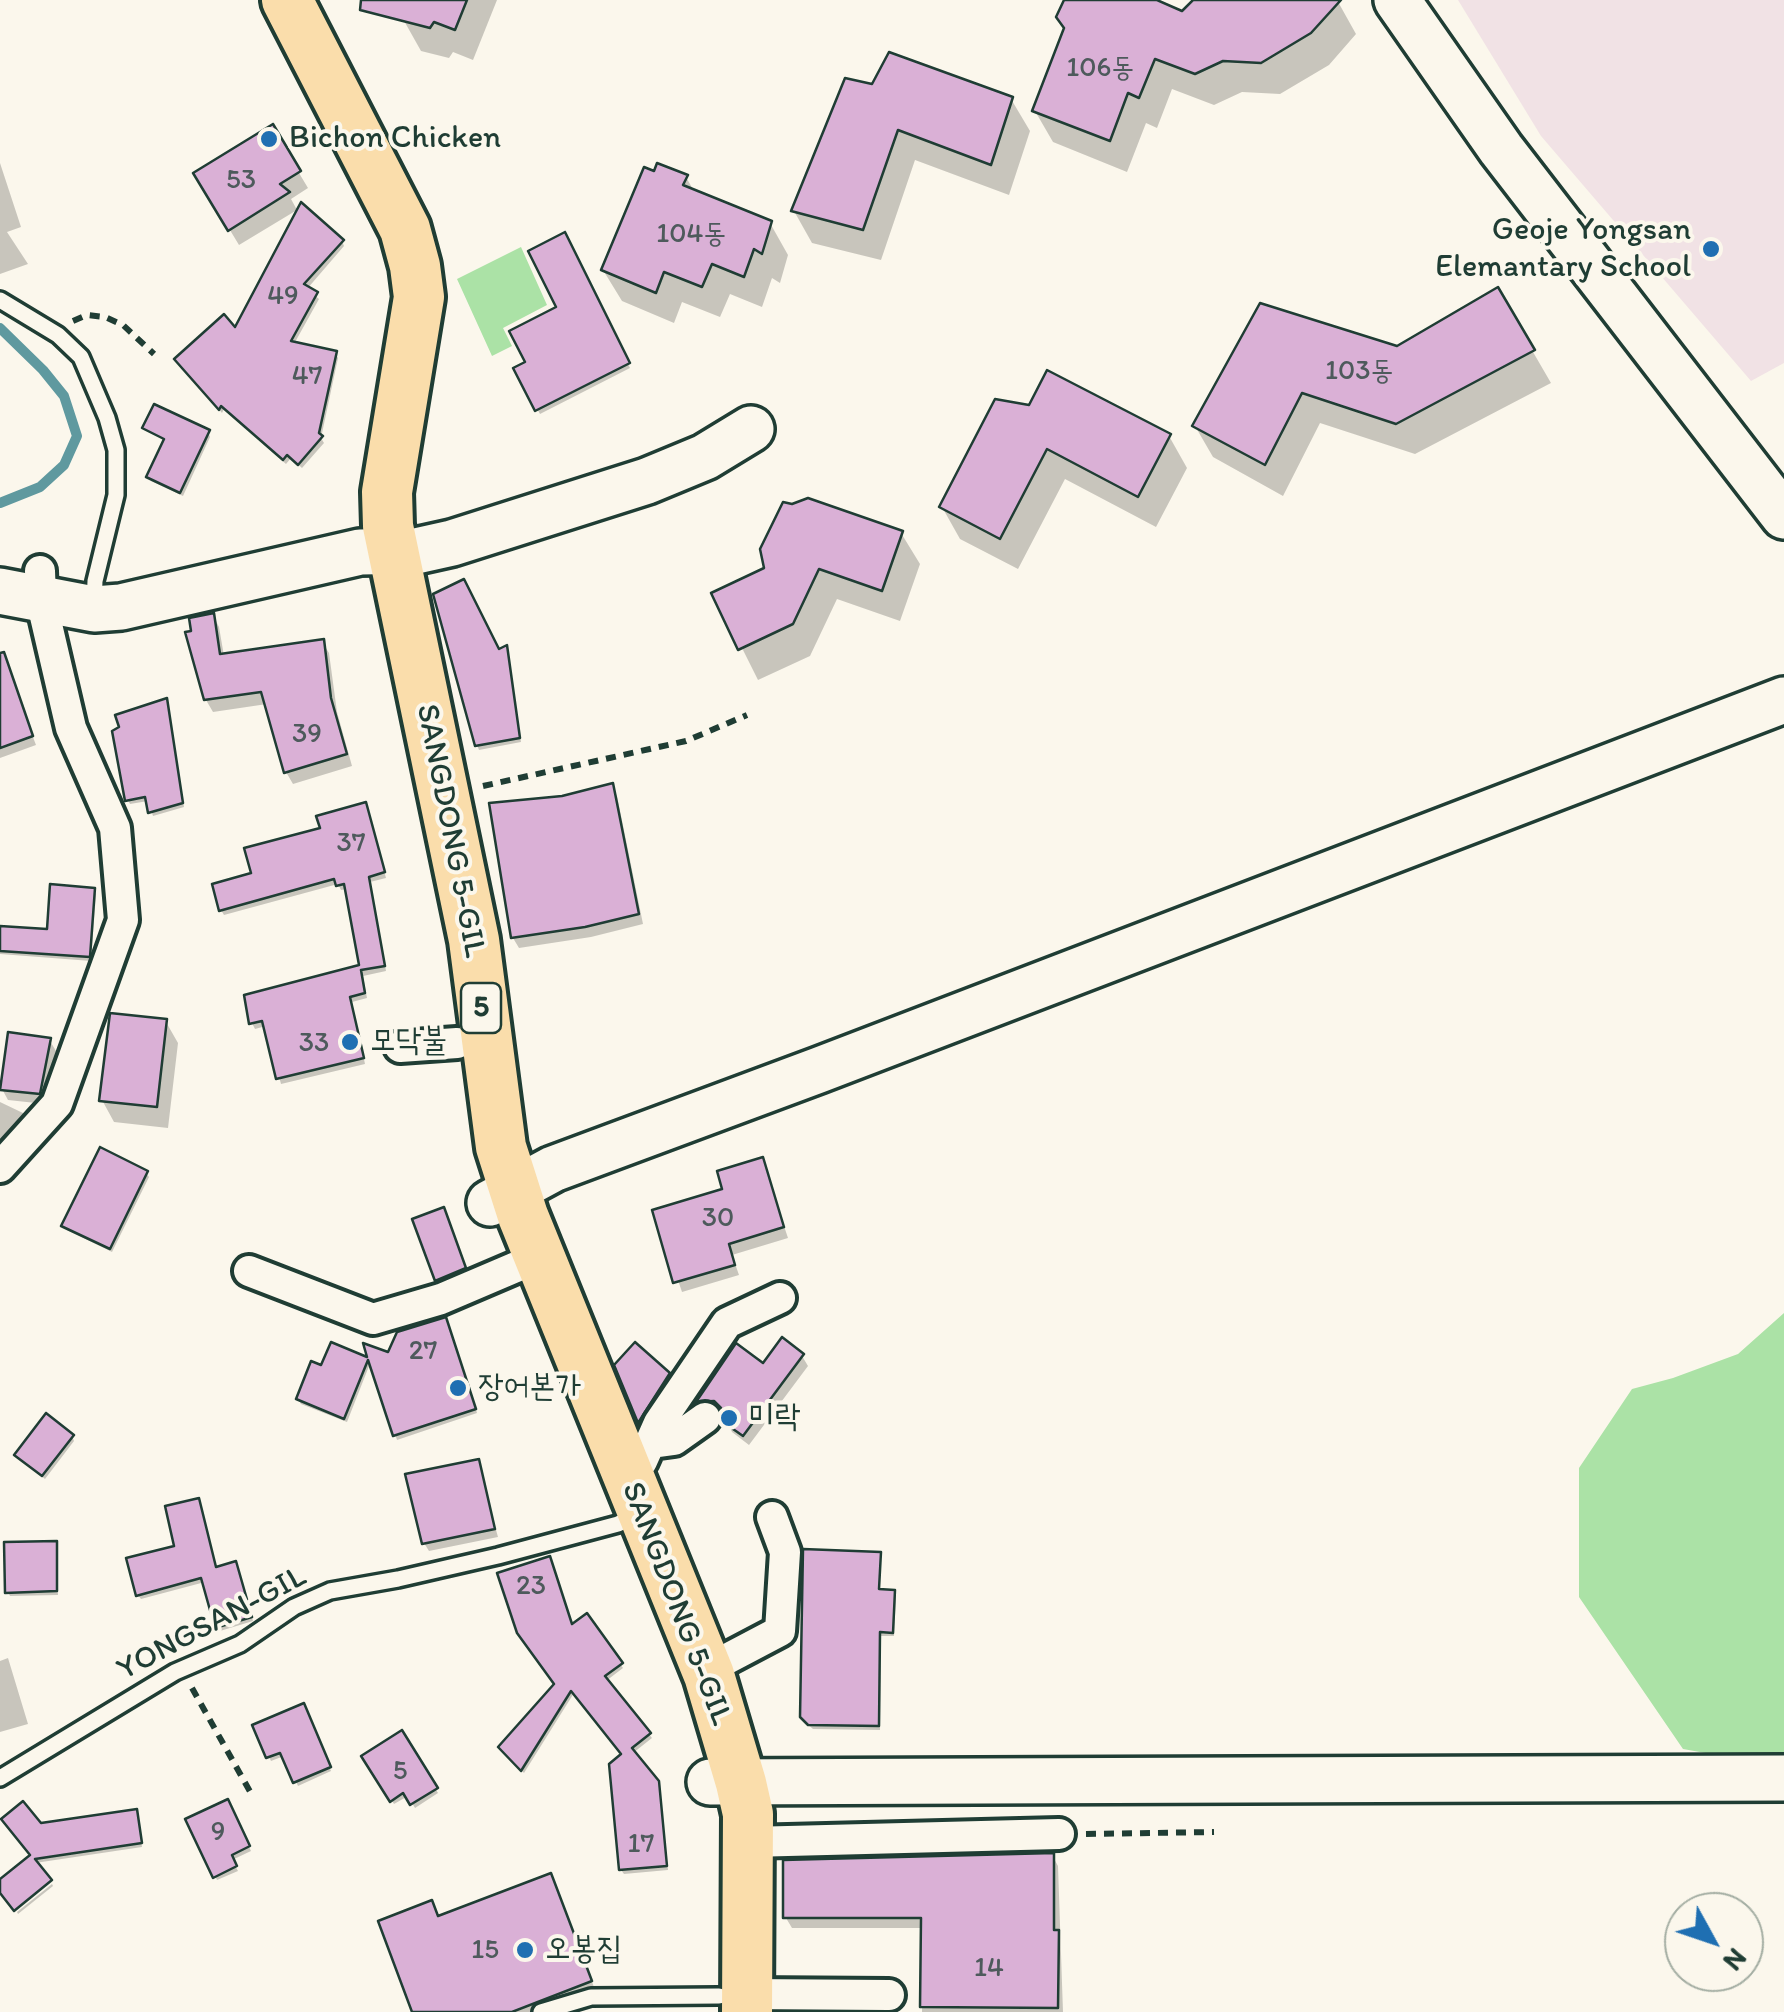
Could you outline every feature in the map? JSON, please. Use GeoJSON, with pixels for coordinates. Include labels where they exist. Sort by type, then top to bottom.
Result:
{"type":"FeatureCollection","features":[{"type":"Feature","properties":{"kind":"main road","name":"SANGDONG 5-GIL"},"geometry":{"type":"LineString","coordinates":[[250,0],[381,261],[385,297],[374,539],[418,800],[448,946],[473,1146],[634,1487],[706,1670],[733,1807],[733,2004]]}},
{"type":"Feature","properties":{"kind":"main road","name":"SANGDONG 5-GIL"},"geometry":{"type":"LineString","coordinates":[[287,0],[405,230],[416,266],[419,297],[388,492],[374,539],[444,794],[474,940],[509,1220]]}},
{"type":"Feature","properties":{"kind":"main road","name":"SANGDONG 5-GIL"},"geometry":{"type":"LineString","coordinates":[[634,1487],[686,1685],[733,1807]]}},
{"type":"Feature","properties":{"kind":"street"},"geometry":{"type":"LineString","coordinates":[[1396,0],[1501,149],[1784,516]]}},
{"type":"Feature","properties":{"kind":"street"},"geometry":{"type":"LineString","coordinates":[[1426,0],[1517,133],[1784,473]]}},
{"type":"Feature","properties":{"kind":"street"},"geometry":{"type":"LineString","coordinates":[[0,1167],[57,1104],[123,920],[115,828],[71,728],[20,581],[94,595],[374,539],[452,544],[705,457],[745,419]]}},
{"type":"Feature","properties":{"kind":"street"},"geometry":{"type":"LineString","coordinates":[[249,1270],[373,1319],[441,1299],[553,1169],[1784,700]]}},
{"type":"Feature","properties":{"kind":"street"},"geometry":{"type":"LineString","coordinates":[[509,1220],[559,1197],[801,1110],[1784,727]]}},
{"type":"Feature","properties":{"kind":"street"},"geometry":{"type":"LineString","coordinates":[[400,1048],[457,1042]]}},
{"type":"Feature","properties":{"kind":"street"},"geometry":{"type":"LineString","coordinates":[[634,1487],[659,1423],[727,1323],[780,1298]]}},
{"type":"Feature","properties":{"kind":"street"},"geometry":{"type":"LineString","coordinates":[[634,1487],[674,1440],[704,1418]]}},
{"type":"Feature","properties":{"kind":"street"},"geometry":{"type":"LineString","coordinates":[[706,1670],[780,1632],[785,1552],[772,1518]]}},
{"type":"Feature","properties":{"kind":"street"},"geometry":{"type":"LineString","coordinates":[[733,1807],[1784,1778]]}},
{"type":"Feature","properties":{"kind":"street"},"geometry":{"type":"LineString","coordinates":[[733,1807],[1784,1805]]}},
{"type":"Feature","properties":{"kind":"street"},"geometry":{"type":"LineString","coordinates":[[733,1807],[1059,1834]]}},
{"type":"Feature","properties":{"kind":"street"},"geometry":{"type":"LineString","coordinates":[[733,2004],[889,1995]]}},
{"type":"Feature","properties":{"kind":"lane"},"geometry":{"type":"LineString","coordinates":[[0,300],[58,334],[81,357],[102,402],[116,450],[116,496],[94,595]]}},
{"type":"Feature","properties":{"kind":"lane","name":"YONGSAN-GIL"},"geometry":{"type":"LineString","coordinates":[[0,1778],[181,1670],[240,1644],[294,1606],[330,1591],[398,1580],[634,1487]]}},
{"type":"Feature","properties":{"kind":"lane"},"geometry":{"type":"LineString","coordinates":[[541,2012],[591,1996],[733,2004]]}},
{"type":"Feature","properties":{"kind":"path"},"geometry":{"type":"LineString","coordinates":[[58,334],[66,323],[86,315],[105,317],[123,325],[154,354]]}},
{"type":"Feature","properties":{"kind":"path"},"geometry":{"type":"LineString","coordinates":[[444,794],[686,741],[746,714]]}},
{"type":"Feature","properties":{"kind":"path"},"geometry":{"type":"LineString","coordinates":[[181,1670],[252,1794]]}},
{"type":"Feature","properties":{"kind":"path"},"geometry":{"type":"LineString","coordinates":[[1059,1834],[1214,1832]]}},
{"type":"Feature","properties":{"kind":"shaded area","name":"Geoje Yongsan Elemantary School"},"geometry":{"type":"Polygon","coordinates":[[[1458,0],[1784,0],[1784,363],[1751,381],[1541,136],[1458,0]]]}},
{"type":"Feature","properties":{"kind":"green space"},"geometry":{"type":"Polygon","coordinates":[[[521,247],[547,305],[503,328],[512,346],[492,356],[457,279],[521,247]]]}},
{"type":"Feature","properties":{"kind":"green space"},"geometry":{"type":"Polygon","coordinates":[[[1784,1313],[1784,1767],[1683,1749],[1579,1597],[1579,1468],[1632,1389],[1738,1354],[1784,1313]]]}},
{"type":"Feature","properties":{"kind":"building"},"geometry":{"type":"Polygon","coordinates":[[[361,0],[467,0],[455,30],[434,22],[430,28],[360,10],[361,0]]]}},
{"type":"Feature","properties":{"kind":"building"},"geometry":{"type":"Polygon","coordinates":[[[1064,0],[1157,0],[1182,11],[1193,0],[1341,0],[1311,33],[1261,63],[1223,61],[1195,74],[1155,59],[1139,98],[1128,93],[1110,141],[1032,111],[1064,28],[1056,17],[1064,0]]]}},
{"type":"Feature","properties":{"kind":"building"},"geometry":{"type":"Polygon","coordinates":[[[889,52],[1013,97],[991,165],[898,130],[863,230],[791,211],[845,78],[872,84],[889,52]]]}},
{"type":"Feature","properties":{"kind":"building"},"geometry":{"type":"Polygon","coordinates":[[[273,124],[301,171],[280,184],[290,192],[228,231],[193,173],[273,124]]]}},
{"type":"Feature","properties":{"kind":"building"},"geometry":{"type":"Polygon","coordinates":[[[657,163],[688,175],[683,185],[772,221],[762,254],[754,249],[744,277],[712,264],[702,287],[664,272],[656,293],[601,270],[644,167],[654,171],[657,163]]]}},
{"type":"Feature","properties":{"kind":"building"},"geometry":{"type":"Polygon","coordinates":[[[301,202],[344,240],[304,284],[318,292],[291,341],[337,351],[319,433],[323,436],[298,465],[287,455],[283,460],[221,406],[219,410],[174,359],[224,314],[235,327],[301,202]]]}},
{"type":"Feature","properties":{"kind":"building"},"geometry":{"type":"Polygon","coordinates":[[[565,232],[630,363],[535,411],[513,368],[525,362],[509,331],[556,307],[528,251],[565,232]]]}},
{"type":"Feature","properties":{"kind":"building"},"geometry":{"type":"Polygon","coordinates":[[[1498,287],[1535,350],[1396,424],[1302,393],[1265,465],[1192,426],[1260,303],[1397,346],[1498,287]]]}},
{"type":"Feature","properties":{"kind":"building"},"geometry":{"type":"Polygon","coordinates":[[[1047,370],[1171,434],[1138,497],[1047,449],[1000,539],[939,507],[995,399],[1029,405],[1047,370]]]}},
{"type":"Feature","properties":{"kind":"building"},"geometry":{"type":"Polygon","coordinates":[[[154,404],[210,430],[180,493],[146,477],[164,439],[142,428],[154,404]]]}},
{"type":"Feature","properties":{"kind":"building"},"geometry":{"type":"Polygon","coordinates":[[[808,498],[903,531],[882,591],[819,569],[793,624],[738,650],[711,593],[764,568],[760,549],[783,502],[792,504],[808,498]]]}},
{"type":"Feature","properties":{"kind":"building"},"geometry":{"type":"Polygon","coordinates":[[[464,579],[499,649],[507,645],[520,738],[475,746],[433,594],[464,579]]]}},
{"type":"Feature","properties":{"kind":"building"},"geometry":{"type":"Polygon","coordinates":[[[214,613],[220,654],[324,639],[331,698],[347,754],[284,773],[261,692],[204,700],[185,632],[191,631],[189,618],[214,613]]]}},
{"type":"Feature","properties":{"kind":"building"},"geometry":{"type":"Polygon","coordinates":[[[4,652],[33,736],[0,748],[0,653],[4,652]]]}},
{"type":"Feature","properties":{"kind":"building"},"geometry":{"type":"Polygon","coordinates":[[[167,698],[183,803],[148,813],[145,797],[125,801],[112,731],[119,727],[115,715],[167,698]]]}},
{"type":"Feature","properties":{"kind":"building"},"geometry":{"type":"Polygon","coordinates":[[[613,783],[639,914],[511,938],[489,803],[562,796],[613,783]]]}},
{"type":"Feature","properties":{"kind":"building"},"geometry":{"type":"Polygon","coordinates":[[[366,802],[385,872],[369,877],[385,966],[361,970],[365,993],[350,997],[364,1058],[276,1079],[262,1021],[249,1024],[244,995],[359,965],[344,884],[336,886],[334,879],[219,911],[212,884],[251,873],[244,848],[320,828],[316,816],[366,802]]]}},
{"type":"Feature","properties":{"kind":"building"},"geometry":{"type":"Polygon","coordinates":[[[50,884],[95,888],[90,957],[0,951],[0,926],[47,929],[50,884]]]}},
{"type":"Feature","properties":{"kind":"building"},"geometry":{"type":"Polygon","coordinates":[[[110,1013],[167,1019],[157,1107],[99,1101],[110,1013]]]}},
{"type":"Feature","properties":{"kind":"building"},"geometry":{"type":"Polygon","coordinates":[[[8,1032],[51,1038],[40,1094],[0,1090],[8,1032]]]}},
{"type":"Feature","properties":{"kind":"building"},"geometry":{"type":"Polygon","coordinates":[[[100,1147],[148,1171],[110,1249],[61,1226],[100,1147]]]}},
{"type":"Feature","properties":{"kind":"building"},"geometry":{"type":"Polygon","coordinates":[[[763,1157],[784,1227],[729,1244],[735,1265],[673,1283],[652,1210],[722,1189],[717,1171],[763,1157]]]}},
{"type":"Feature","properties":{"kind":"building"},"geometry":{"type":"Polygon","coordinates":[[[444,1207],[466,1268],[435,1281],[412,1219],[444,1207]]]}},
{"type":"Feature","properties":{"kind":"building"},"geometry":{"type":"Polygon","coordinates":[[[446,1317],[476,1409],[393,1436],[368,1360],[344,1419],[296,1399],[311,1361],[321,1365],[331,1342],[367,1357],[363,1343],[388,1352],[397,1332],[446,1317]]]}},
{"type":"Feature","properties":{"kind":"building"},"geometry":{"type":"Polygon","coordinates":[[[782,1337],[804,1354],[743,1436],[723,1422],[721,1408],[714,1401],[696,1402],[736,1343],[763,1363],[782,1337]]]}},
{"type":"Feature","properties":{"kind":"building"},"geometry":{"type":"Polygon","coordinates":[[[635,1342],[670,1373],[638,1423],[614,1365],[635,1342]]]}},
{"type":"Feature","properties":{"kind":"building"},"geometry":{"type":"Polygon","coordinates":[[[46,1413],[74,1435],[42,1476],[14,1455],[46,1413]]]}},
{"type":"Feature","properties":{"kind":"building"},"geometry":{"type":"Polygon","coordinates":[[[479,1459],[495,1529],[422,1544],[405,1474],[479,1459]]]}},
{"type":"Feature","properties":{"kind":"building"},"geometry":{"type":"Polygon","coordinates":[[[199,1498],[216,1567],[236,1561],[252,1617],[215,1628],[201,1578],[136,1596],[126,1558],[174,1546],[165,1506],[199,1498]]]}},
{"type":"Feature","properties":{"kind":"building"},"geometry":{"type":"Polygon","coordinates":[[[57,1541],[57,1591],[5,1593],[4,1542],[57,1541]]]}},
{"type":"Feature","properties":{"kind":"building"},"geometry":{"type":"Polygon","coordinates":[[[803,1549],[881,1552],[879,1589],[895,1590],[893,1633],[880,1632],[879,1726],[808,1725],[800,1717],[803,1549]]]}},
{"type":"Feature","properties":{"kind":"building"},"geometry":{"type":"Polygon","coordinates":[[[550,1556],[572,1624],[587,1613],[623,1663],[605,1676],[651,1733],[632,1748],[659,1781],[667,1866],[619,1870],[609,1764],[621,1754],[571,1691],[521,1771],[498,1747],[554,1684],[517,1633],[497,1573],[550,1556]]]}},
{"type":"Feature","properties":{"kind":"building"},"geometry":{"type":"Polygon","coordinates":[[[304,1703],[331,1767],[293,1783],[280,1753],[266,1758],[252,1725],[304,1703]]]}},
{"type":"Feature","properties":{"kind":"building"},"geometry":{"type":"Polygon","coordinates":[[[402,1730],[438,1788],[410,1805],[403,1793],[390,1802],[361,1756],[402,1730]]]}},
{"type":"Feature","properties":{"kind":"building"},"geometry":{"type":"Polygon","coordinates":[[[228,1799],[250,1846],[232,1855],[237,1866],[213,1878],[185,1819],[228,1799]]]}},
{"type":"Feature","properties":{"kind":"building"},"geometry":{"type":"Polygon","coordinates":[[[23,1801],[41,1823],[137,1809],[142,1843],[35,1859],[52,1880],[14,1911],[0,1893],[0,1879],[30,1855],[1,1819],[23,1801]]]}},
{"type":"Feature","properties":{"kind":"building"},"geometry":{"type":"Polygon","coordinates":[[[1054,1853],[1054,1930],[1059,1930],[1058,2008],[920,2007],[921,1918],[783,1918],[783,1860],[1054,1853]]]}},
{"type":"Feature","properties":{"kind":"building"},"geometry":{"type":"Polygon","coordinates":[[[551,1873],[592,1981],[512,2012],[412,2012],[378,1921],[432,1900],[438,1916],[551,1873]]]}},
{"type":"Feature","properties":{"kind":"waterway"},"geometry":{"type":"LineString","coordinates":[[0,328],[64,396],[77,436],[64,465],[40,487],[0,503]]}},
{"type":"Feature","properties":{"kind":"place","name":"Bichon Chicken"},"geometry":{"type":"Point","coordinates":[269,139]}},
{"type":"Feature","properties":{"kind":"place","name":"Geoje Yongsan Elemantary School"},"geometry":{"type":"Point","coordinates":[1711,249]}},
{"type":"Feature","properties":{"kind":"place","name":"모닥불"},"geometry":{"type":"Point","coordinates":[350,1042]}},
{"type":"Feature","properties":{"kind":"place","name":"장어본가"},"geometry":{"type":"Point","coordinates":[458,1388]}},
{"type":"Feature","properties":{"kind":"place","name":"미락"},"geometry":{"type":"Point","coordinates":[729,1418]}},
{"type":"Feature","properties":{"kind":"place","name":"오봉집"},"geometry":{"type":"Point","coordinates":[525,1950]}}]}
